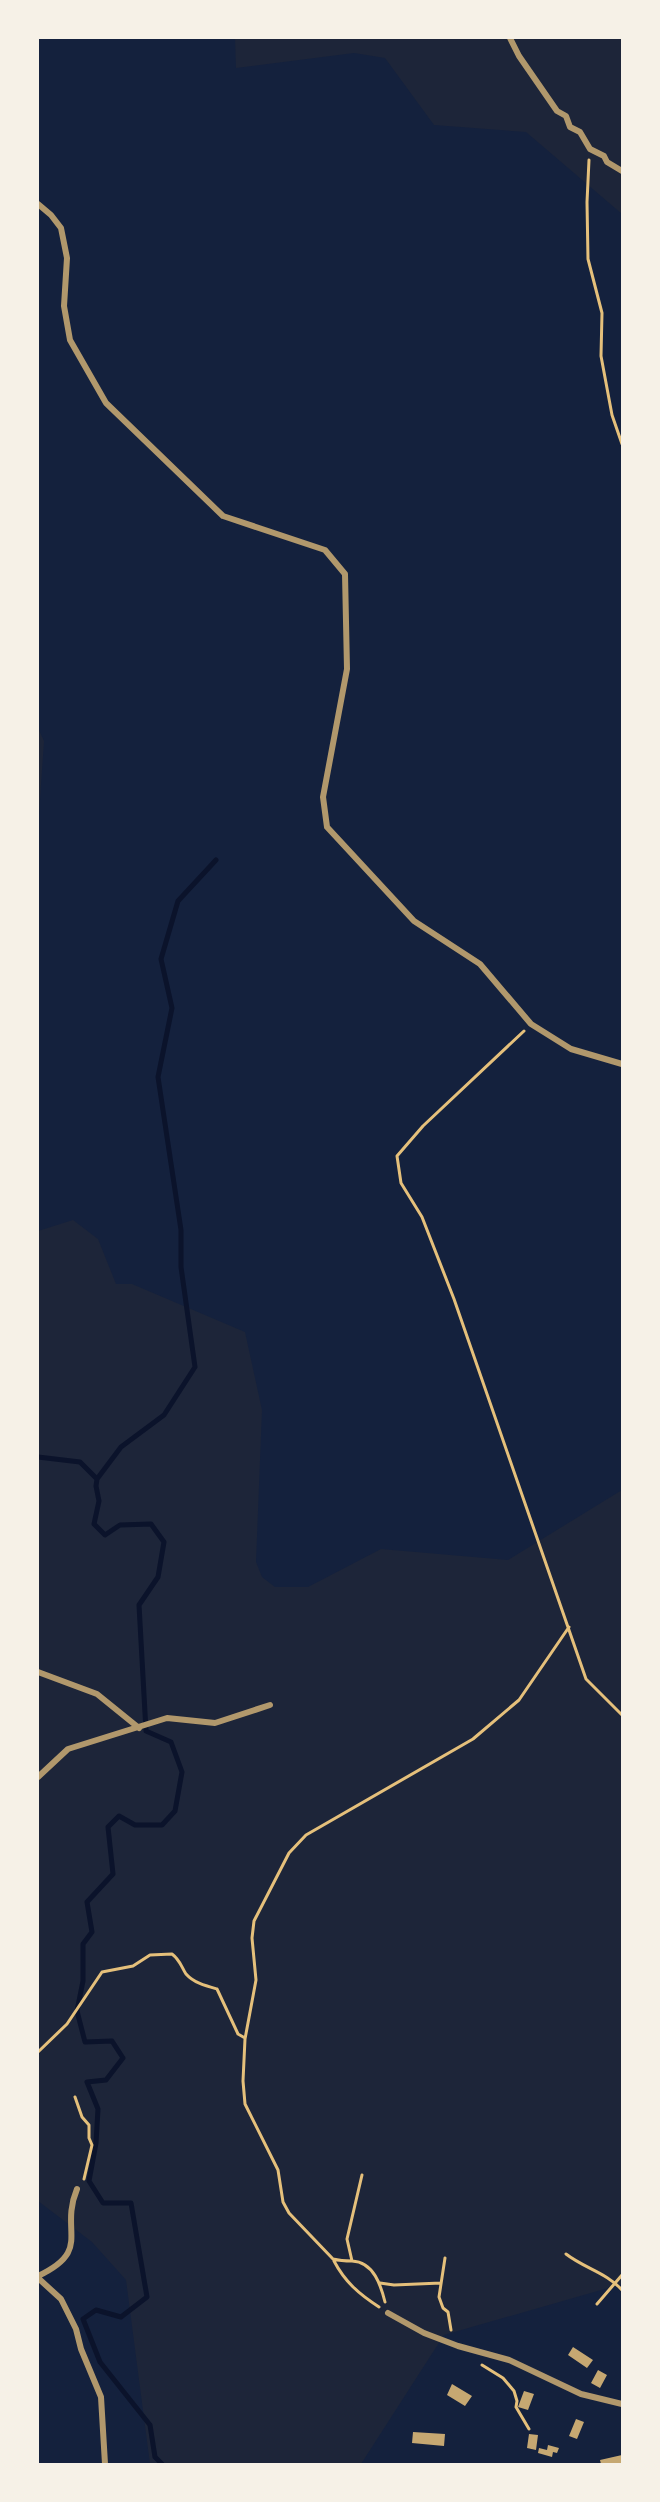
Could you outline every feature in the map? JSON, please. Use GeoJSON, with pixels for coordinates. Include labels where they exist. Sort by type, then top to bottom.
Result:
{"type":"FeatureCollection","features":[{"type":"Feature","properties":{"kind":"street"},"geometry":{"type":"LineString","coordinates":[[510,38],[519,56],[557,111],[566,116],[570,127],[580,132],[590,149],[604,156],[607,162],[622,171]]}},
{"type":"Feature","properties":{"kind":"street"},"geometry":{"type":"LineString","coordinates":[[38,204],[61,228],[67,258],[64,306],[70,340],[106,403],[223,516],[325,550],[345,574],[347,669],[323,797],[327,827],[414,921],[480,964],[531,1024],[571,1049],[622,1064]]}},
{"type":"Feature","properties":{"kind":"street"},"geometry":{"type":"LineString","coordinates":[[38,1672],[98,1694],[140,1728]]}},
{"type":"Feature","properties":{"kind":"street"},"geometry":{"type":"LineString","coordinates":[[38,1777],[68,1749],[167,1718],[215,1723],[270,1704]]}},
{"type":"Feature","properties":{"kind":"street"},"geometry":{"type":"LineString","coordinates":[[78,2189],[70,2213],[69,2254],[62,2263],[38,2277],[61,2299],[76,2329],[81,2349],[100,2397],[105,2464]]}},
{"type":"Feature","properties":{"kind":"street"},"geometry":{"type":"LineString","coordinates":[[388,2313],[424,2333],[509,2361],[581,2394],[622,2404]]}},
{"type":"Feature","properties":{"kind":"path"},"geometry":{"type":"LineString","coordinates":[[590,149],[587,202],[588,259],[602,313],[603,366],[612,415],[622,444]]}},
{"type":"Feature","properties":{"kind":"path"},"geometry":{"type":"LineString","coordinates":[[531,1024],[423,1126],[398,1156],[401,1183],[422,1217],[454,1299],[586,1678],[622,1715]]}},
{"type":"Feature","properties":{"kind":"path"},"geometry":{"type":"LineString","coordinates":[[388,2313],[357,2292],[342,2276],[333,2259],[289,2213],[283,2202],[278,2170],[245,2104],[243,2081],[245,2039],[256,1980],[252,1938],[254,1921],[289,1853],[306,1835],[473,1738],[519,1700],[569,1628]]}},
{"type":"Feature","properties":{"kind":"path"},"geometry":{"type":"LineString","coordinates":[[38,2052],[67,2024],[102,1972],[133,1966],[150,1954],[172,1954],[195,1982],[217,1989],[238,2034],[245,2039]]}},
{"type":"Feature","properties":{"kind":"path"},"geometry":{"type":"LineString","coordinates":[[75,2097],[82,2117],[89,2125],[89,2138],[92,2145],[83,2180],[78,2189]]}},
{"type":"Feature","properties":{"kind":"path"},"geometry":{"type":"LineString","coordinates":[[352,2261],[347,2239],[362,2175]]}},
{"type":"Feature","properties":{"kind":"path"},"geometry":{"type":"LineString","coordinates":[[566,2254],[577,2263],[595,2270],[616,2283],[622,2290]]}},
{"type":"Feature","properties":{"kind":"path"},"geometry":{"type":"LineString","coordinates":[[446,2258],[439,2297],[443,2308],[448,2313],[452,2335],[458,2346]]}},
{"type":"Feature","properties":{"kind":"path"},"geometry":{"type":"LineString","coordinates":[[333,2259],[362,2263],[373,2272],[380,2283],[388,2313]]}},
{"type":"Feature","properties":{"kind":"path"},"geometry":{"type":"LineString","coordinates":[[597,2304],[622,2275]]}},
{"type":"Feature","properties":{"kind":"path"},"geometry":{"type":"LineString","coordinates":[[380,2283],[394,2285],[441,2283]]}},
{"type":"Feature","properties":{"kind":"path"},"geometry":{"type":"LineString","coordinates":[[481,2364],[503,2378],[514,2391],[516,2407],[529,2429]]}},
{"type":"Feature","properties":{"kind":"shaded area"},"geometry":{"type":"Polygon","coordinates":[[[235,38],[622,38],[622,214],[526,132],[434,125],[385,58],[354,53],[236,68],[235,38]]]}},
{"type":"Feature","properties":{"kind":"shaded area"},"geometry":{"type":"Polygon","coordinates":[[[38,728],[44,741],[38,829],[38,728]]]}},
{"type":"Feature","properties":{"kind":"shaded area"},"geometry":{"type":"Polygon","coordinates":[[[73,1220],[98,1239],[116,1284],[132,1284],[245,1332],[262,1410],[256,1562],[262,1577],[275,1587],[308,1587],[381,1549],[508,1560],[622,1490],[622,2284],[444,2335],[361,2464],[150,2464],[126,2280],[92,2242],[38,2201],[38,1231],[73,1220]]]}},
{"type":"Feature","properties":{"kind":"building"},"geometry":{"type":"Polygon","coordinates":[[[573,2347],[593,2360],[587,2368],[568,2355],[573,2347]]]}},
{"type":"Feature","properties":{"kind":"building"},"geometry":{"type":"Polygon","coordinates":[[[598,2370],[607,2375],[600,2388],[591,2383],[598,2370]]]}},
{"type":"Feature","properties":{"kind":"building"},"geometry":{"type":"Polygon","coordinates":[[[452,2384],[472,2396],[465,2406],[447,2395],[452,2384]]]}},
{"type":"Feature","properties":{"kind":"building"},"geometry":{"type":"Polygon","coordinates":[[[524,2391],[534,2394],[528,2410],[518,2407],[524,2391]]]}},
{"type":"Feature","properties":{"kind":"building"},"geometry":{"type":"Polygon","coordinates":[[[576,2419],[584,2422],[577,2439],[569,2436],[576,2419]]]}},
{"type":"Feature","properties":{"kind":"building"},"geometry":{"type":"Polygon","coordinates":[[[413,2432],[445,2434],[444,2446],[412,2443],[413,2432]]]}},
{"type":"Feature","properties":{"kind":"building"},"geometry":{"type":"Polygon","coordinates":[[[529,2434],[538,2435],[536,2450],[527,2448],[529,2434]]]}},
{"type":"Feature","properties":{"kind":"building"},"geometry":{"type":"Polygon","coordinates":[[[548,2445],[559,2448],[557,2453],[553,2452],[552,2457],[538,2453],[539,2448],[547,2450],[548,2445]]]}},
{"type":"Feature","properties":{"kind":"building"},"geometry":{"type":"Polygon","coordinates":[[[622,2455],[622,2464],[601,2464],[600,2460],[622,2455]]]}},
{"type":"Feature","properties":{"kind":"waterway"},"geometry":{"type":"LineString","coordinates":[[162,2464],[155,2457],[150,2425],[100,2362],[83,2319],[96,2310],[121,2317],[147,2297],[131,2203],[103,2203],[89,2181],[96,2143],[98,2109],[87,2082],[106,2080],[123,2058],[112,2041],[85,2042],[77,2011],[83,1981],[83,1944],[92,1932],[87,1902],[113,1874],[108,1827],[119,1816],[135,1825],[162,1825],[175,1811],[182,1772],[171,1742],[146,1731],[139,1605],[158,1577],[164,1542],[151,1524],[120,1525],[105,1535],[94,1524],[99,1501],[97,1479],[121,1447],[164,1415],[195,1367],[181,1267],[181,1230],[158,1077],[172,1008],[161,959],[178,901],[216,860]]}},
{"type":"Feature","properties":{"kind":"waterway"},"geometry":{"type":"LineString","coordinates":[[38,1457],[80,1462],[97,1479]]}}]}
